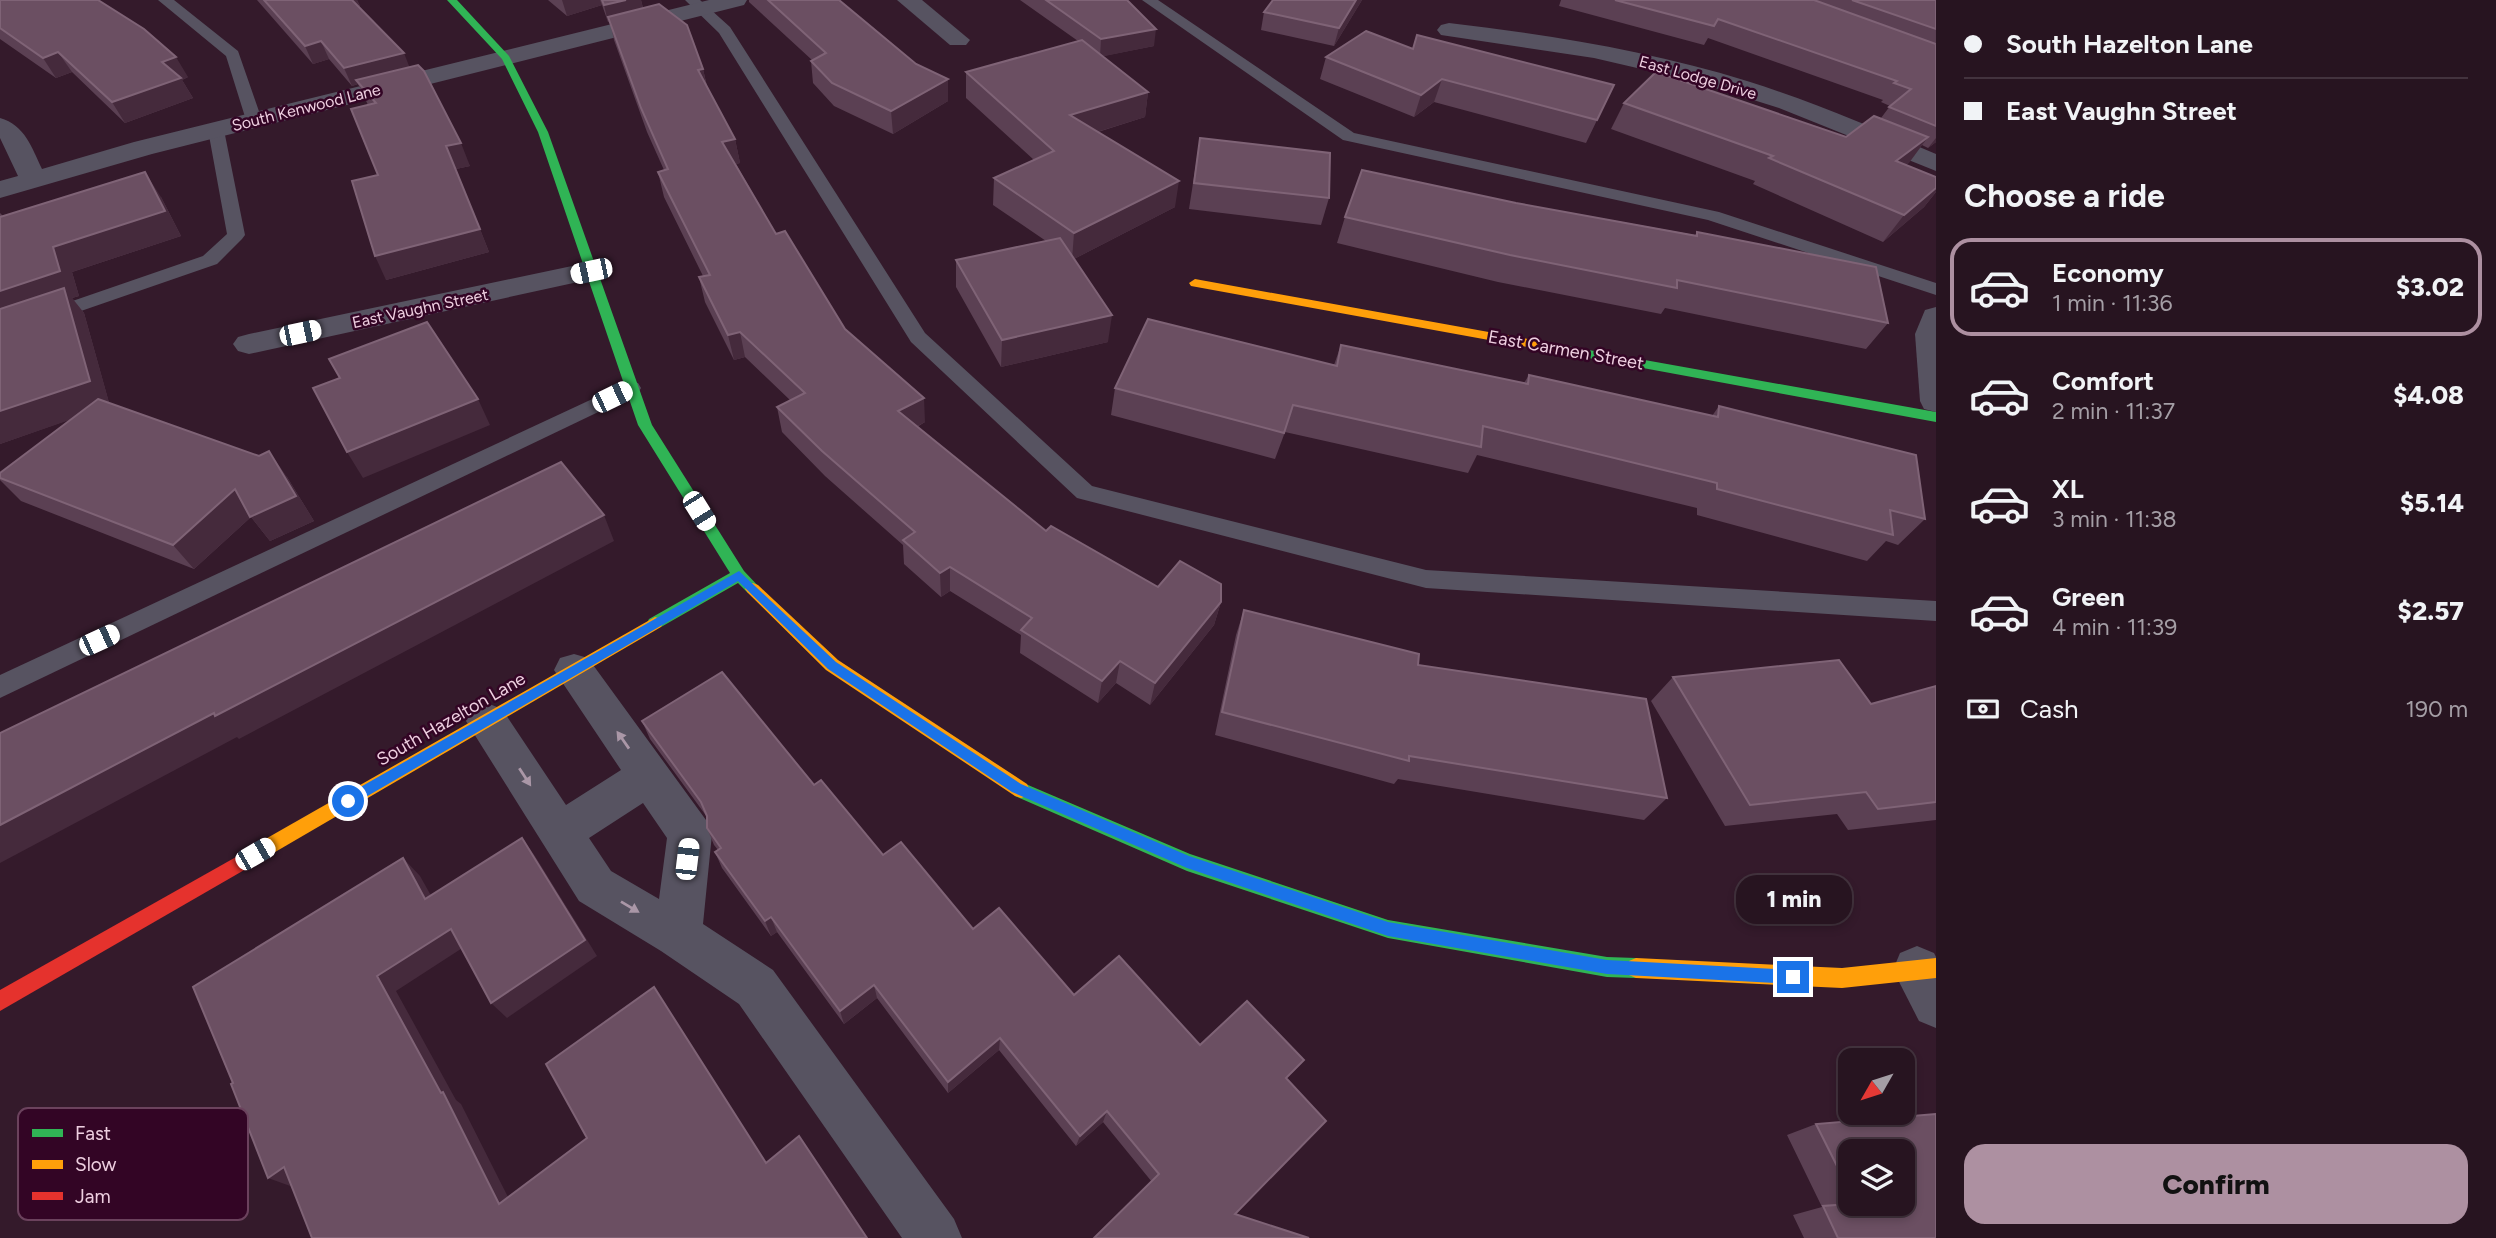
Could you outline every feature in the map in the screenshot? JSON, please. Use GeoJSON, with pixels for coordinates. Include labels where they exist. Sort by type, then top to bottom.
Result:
{"type":"FeatureCollection","features":[{"type":"Feature","properties":{"kind":"street"},"geometry":{"type":"LineString","coordinates":[[452,0],[506,58],[543,132],[645,425],[739,575],[832,666],[1017,788],[1187,862],[1388,929],[1607,967],[1930,980]]}},
{"type":"Feature","properties":{"kind":"street","name":"South Kenwood Lane"},"geometry":{"type":"LineString","coordinates":[[0,190],[254,120],[506,58],[697,4],[736,0]]}},
{"type":"Feature","properties":{"kind":"street"},"geometry":{"type":"LineString","coordinates":[[908,0],[958,40]]}},
{"type":"Feature","properties":{"kind":"street","name":"East Lodge Drive"},"geometry":{"type":"LineString","coordinates":[[1449,30],[1547,41],[1661,65],[1738,86],[1936,163]]}},
{"type":"Feature","properties":{"kind":"street"},"geometry":{"type":"LineString","coordinates":[[0,126],[13,136],[33,179]]}},
{"type":"Feature","properties":{"kind":"street","name":"East Vaughn Street"},"geometry":{"type":"LineString","coordinates":[[249,344],[591,271]]}},
{"type":"Feature","properties":{"kind":"street","name":"East Carmen Street"},"geometry":{"type":"LineString","coordinates":[[1195,283],[1936,417]]}},
{"type":"Feature","properties":{"kind":"street"},"geometry":{"type":"LineString","coordinates":[[1936,317],[1931,334],[1936,401]]}},
{"type":"Feature","properties":{"kind":"street","name":"South Hazelton Lane"},"geometry":{"type":"LineString","coordinates":[[0,1002],[739,575]]}},
{"type":"Feature","properties":{"kind":"street"},"geometry":{"type":"LineString","coordinates":[[574,670],[690,834],[678,935]]}},
{"type":"Feature","properties":{"kind":"street"},"geometry":{"type":"LineString","coordinates":[[487,720],[595,886],[678,935],[756,988],[934,1238]]}},
{"type":"Feature","properties":{"kind":"street"},"geometry":{"type":"LineString","coordinates":[[561,832],[648,776]]}},
{"type":"Feature","properties":{"kind":"lane"},"geometry":{"type":"LineString","coordinates":[[165,0],[233,54],[254,120]]}},
{"type":"Feature","properties":{"kind":"lane"},"geometry":{"type":"LineString","coordinates":[[1149,0],[1349,137],[1713,216],[1936,289]]}},
{"type":"Feature","properties":{"kind":"lane"},"geometry":{"type":"LineString","coordinates":[[697,4],[725,30],[918,337],[1085,492],[1426,579],[1936,611]]}},
{"type":"Feature","properties":{"kind":"lane"},"geometry":{"type":"LineString","coordinates":[[0,333],[210,260],[236,235],[216,130]]}},
{"type":"Feature","properties":{"kind":"lane"},"geometry":{"type":"LineString","coordinates":[[0,687],[631,388]]}},
{"type":"Feature","properties":{"kind":"building"},"geometry":{"type":"Polygon","coordinates":[[[0,0],[98,0],[144,29],[176,57],[162,62],[181,78],[112,102],[58,52],[43,58],[0,28],[0,0]]]}},
{"type":"Feature","properties":{"kind":"building"},"geometry":{"type":"Polygon","coordinates":[[[264,0],[352,0],[404,53],[344,68],[321,41],[305,46],[264,0]]]}},
{"type":"Feature","properties":{"kind":"building"},"geometry":{"type":"Polygon","coordinates":[[[602,0],[626,0],[604,5],[602,0]]]}},
{"type":"Feature","properties":{"kind":"building"},"geometry":{"type":"Polygon","coordinates":[[[768,0],[839,0],[916,64],[948,79],[891,111],[832,83],[811,61],[826,53],[768,0]]]}},
{"type":"Feature","properties":{"kind":"building"},"geometry":{"type":"Polygon","coordinates":[[[1046,0],[1127,0],[1156,29],[1101,39],[1046,0]]]}},
{"type":"Feature","properties":{"kind":"building"},"geometry":{"type":"Polygon","coordinates":[[[1273,0],[1356,0],[1339,28],[1264,12],[1273,0]]]}},
{"type":"Feature","properties":{"kind":"building"},"geometry":{"type":"Polygon","coordinates":[[[1615,0],[1814,0],[1936,44],[1936,126],[1889,107],[1911,89],[1894,83],[1897,81],[1718,19],[1714,26],[1615,0]]]}},
{"type":"Feature","properties":{"kind":"building"},"geometry":{"type":"Polygon","coordinates":[[[1852,0],[1936,0],[1936,29],[1852,0]]]}},
{"type":"Feature","properties":{"kind":"building"},"geometry":{"type":"Polygon","coordinates":[[[659,4],[687,25],[703,69],[698,70],[735,139],[722,142],[776,234],[785,231],[845,329],[924,398],[898,411],[1046,531],[1051,526],[1158,587],[1180,561],[1221,584],[1221,602],[1155,683],[1120,661],[1102,681],[1021,630],[1032,618],[950,567],[940,573],[903,540],[915,532],[822,451],[777,407],[805,393],[740,332],[728,335],[699,277],[710,275],[658,172],[668,169],[641,108],[608,17],[659,4]]]}},
{"type":"Feature","properties":{"kind":"building"},"geometry":{"type":"Polygon","coordinates":[[[1366,31],[1413,49],[1417,35],[1614,85],[1597,120],[1442,79],[1421,95],[1326,57],[1366,31]]]}},
{"type":"Feature","properties":{"kind":"building"},"geometry":{"type":"Polygon","coordinates":[[[1082,40],[1148,92],[1070,115],[1179,181],[1074,233],[994,178],[1054,151],[966,72],[1082,40]]]}},
{"type":"Feature","properties":{"kind":"building"},"geometry":{"type":"Polygon","coordinates":[[[418,65],[424,71],[461,143],[446,146],[480,229],[375,256],[352,181],[378,175],[351,109],[376,103],[356,80],[418,65]]]}},
{"type":"Feature","properties":{"kind":"building"},"geometry":{"type":"Polygon","coordinates":[[[1656,72],[1846,137],[1874,116],[1928,137],[1896,161],[1936,177],[1936,188],[1904,215],[1769,158],[1773,156],[1624,103],[1656,72]]]}},
{"type":"Feature","properties":{"kind":"building"},"geometry":{"type":"Polygon","coordinates":[[[1200,138],[1330,153],[1329,198],[1194,183],[1200,138]]]}},
{"type":"Feature","properties":{"kind":"building"},"geometry":{"type":"Polygon","coordinates":[[[1362,170],[1516,203],[1697,236],[1697,232],[1876,267],[1888,323],[1677,280],[1677,288],[1510,255],[1345,217],[1362,170]]]}},
{"type":"Feature","properties":{"kind":"building"},"geometry":{"type":"Polygon","coordinates":[[[145,172],[165,211],[53,247],[60,271],[0,291],[0,217],[145,172]]]}},
{"type":"Feature","properties":{"kind":"building"},"geometry":{"type":"Polygon","coordinates":[[[1060,238],[1112,315],[1002,340],[956,260],[1060,238]]]}},
{"type":"Feature","properties":{"kind":"building"},"geometry":{"type":"Polygon","coordinates":[[[64,288],[90,381],[0,411],[0,309],[64,288]]]}},
{"type":"Feature","properties":{"kind":"building"},"geometry":{"type":"Polygon","coordinates":[[[1148,319],[1337,366],[1341,345],[1528,384],[1529,375],[1718,417],[1719,406],[1916,455],[1925,519],[1890,510],[1893,535],[1717,489],[1717,483],[1483,426],[1481,447],[1293,405],[1284,433],[1115,388],[1148,319]]]}},
{"type":"Feature","properties":{"kind":"building"},"geometry":{"type":"Polygon","coordinates":[[[427,322],[478,399],[347,452],[313,388],[340,378],[329,359],[427,322]]]}},
{"type":"Feature","properties":{"kind":"building"},"geometry":{"type":"Polygon","coordinates":[[[98,399],[259,456],[269,451],[296,496],[250,517],[235,489],[173,545],[0,478],[0,473],[98,399]]]}},
{"type":"Feature","properties":{"kind":"building"},"geometry":{"type":"Polygon","coordinates":[[[561,462],[604,515],[0,825],[0,733],[561,462]]]}},
{"type":"Feature","properties":{"kind":"building"},"geometry":{"type":"Polygon","coordinates":[[[1244,610],[1419,654],[1418,665],[1646,699],[1667,798],[1409,756],[1409,761],[1222,712],[1244,610]]]}},
{"type":"Feature","properties":{"kind":"building"},"geometry":{"type":"Polygon","coordinates":[[[1839,660],[1871,704],[1936,686],[1936,802],[1878,809],[1866,792],[1750,805],[1673,677],[1839,660]]]}},
{"type":"Feature","properties":{"kind":"building"},"geometry":{"type":"Polygon","coordinates":[[[722,672],[814,785],[821,780],[883,855],[901,842],[973,929],[999,908],[1074,995],[1119,956],[1200,1045],[1247,1001],[1304,1060],[1286,1078],[1326,1121],[1235,1214],[1309,1238],[1094,1238],[1159,1174],[1107,1111],[1080,1136],[1000,1038],[948,1082],[874,985],[840,1011],[771,917],[765,921],[715,852],[721,848],[707,828],[707,816],[701,802],[642,721],[722,672]]]}},
{"type":"Feature","properties":{"kind":"building"},"geometry":{"type":"Polygon","coordinates":[[[522,838],[585,940],[491,1003],[451,929],[377,976],[441,1093],[443,1092],[499,1204],[587,1138],[546,1064],[654,987],[766,1163],[799,1136],[867,1238],[312,1238],[284,1167],[268,1178],[248,1127],[248,1108],[240,1108],[231,1084],[233,1083],[193,987],[403,858],[425,899],[522,838]]]}},
{"type":"Feature","properties":{"kind":"building"},"geometry":{"type":"Polygon","coordinates":[[[1936,1114],[1936,1238],[1838,1238],[1823,1206],[1838,1205],[1838,1216],[1915,1216],[1915,1139],[1838,1139],[1838,1168],[1816,1124],[1915,1125],[1915,1116],[1936,1114]]]}},
{"type":"Feature","properties":{"kind":"traffic: fast"},"geometry":{"type":"LineString","coordinates":[[452,0],[506,58],[543,132],[645,425],[739,575],[753,589]]}},
{"type":"Feature","properties":{"kind":"traffic: fast"},"geometry":{"type":"LineString","coordinates":[[1561,349],[1936,417]]}},
{"type":"Feature","properties":{"kind":"traffic: fast"},"geometry":{"type":"LineString","coordinates":[[655,623],[739,575]]}},
{"type":"Feature","properties":{"kind":"traffic: fast"},"geometry":{"type":"LineString","coordinates":[[1021,790],[1187,862],[1388,929],[1607,967],[1636,968]]}},
{"type":"Feature","properties":{"kind":"traffic: slow"},"geometry":{"type":"LineString","coordinates":[[1195,283],[1561,349]]}},
{"type":"Feature","properties":{"kind":"traffic: slow"},"geometry":{"type":"LineString","coordinates":[[753,589],[832,665],[1021,790]]}},
{"type":"Feature","properties":{"kind":"traffic: slow"},"geometry":{"type":"LineString","coordinates":[[252,856],[655,623]]}},
{"type":"Feature","properties":{"kind":"traffic: slow"},"geometry":{"type":"LineString","coordinates":[[1636,968],[1842,978],[1936,968]]}},
{"type":"Feature","properties":{"kind":"traffic: jam"},"geometry":{"type":"LineString","coordinates":[[0,1001],[252,856]]}},
{"type":"Feature","properties":{"kind":"route"},"geometry":{"type":"LineString","coordinates":[[348,801],[739,575],[832,666],[1017,788],[1187,862],[1388,929],[1607,967],[1793,977]]}}]}
